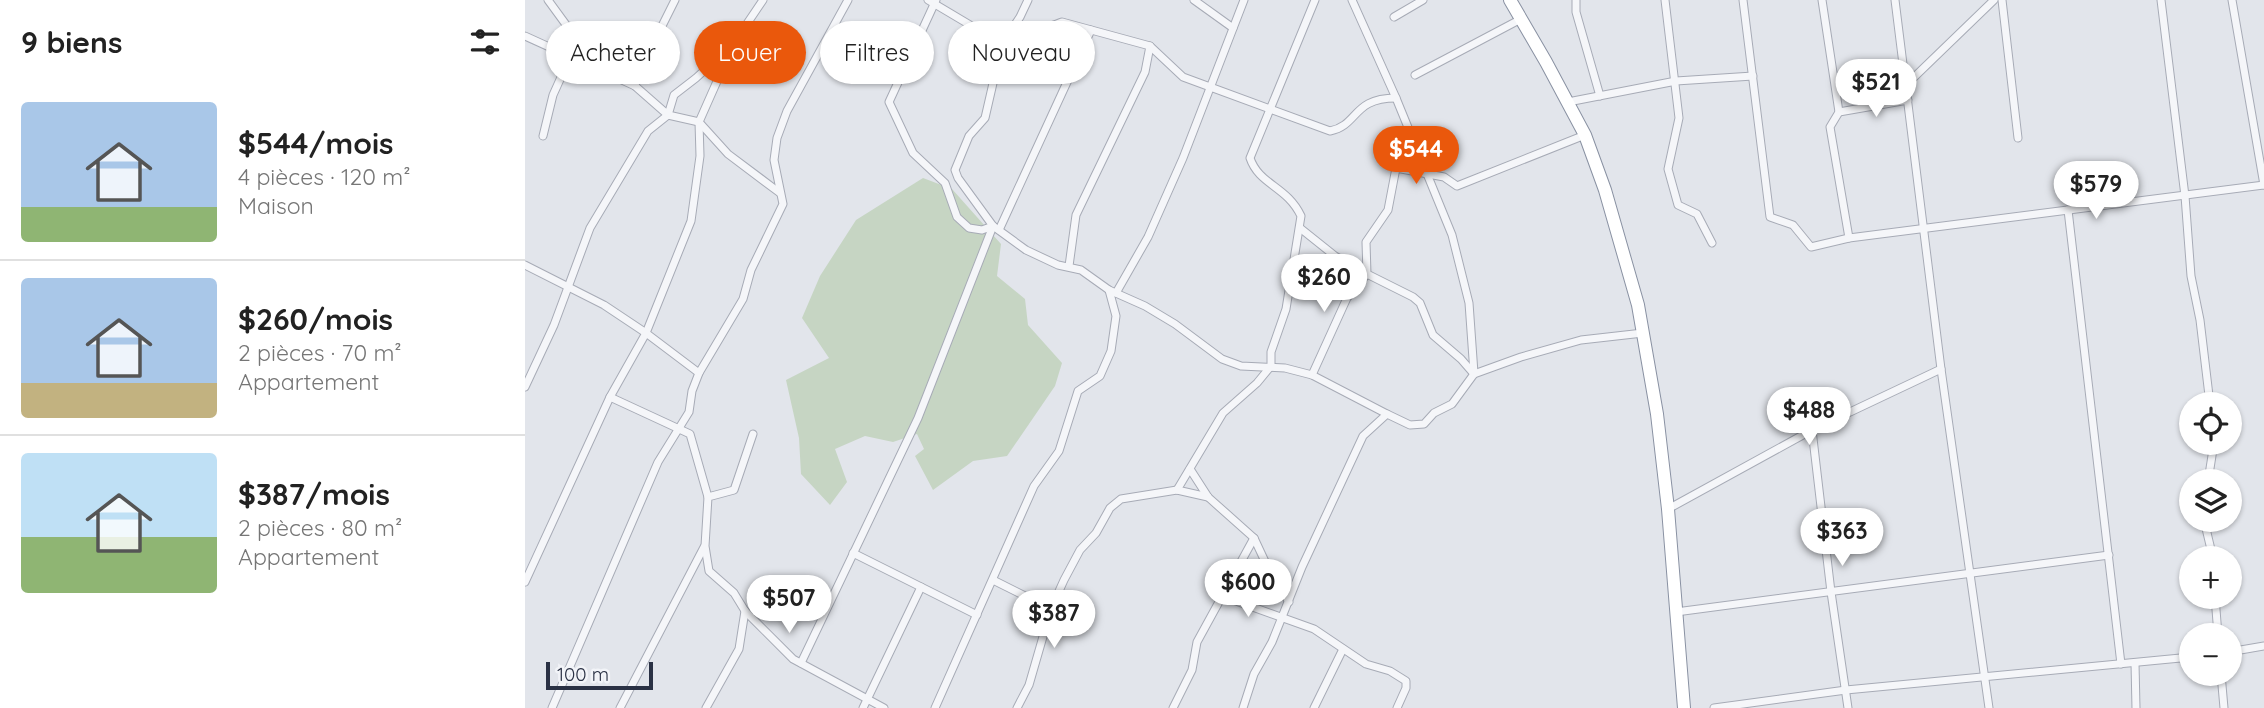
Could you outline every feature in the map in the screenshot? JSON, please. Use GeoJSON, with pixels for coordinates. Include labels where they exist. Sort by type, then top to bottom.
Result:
{"type":"FeatureCollection","features":[{"type":"Feature","properties":{"kind":"highway"},"geometry":{"type":"LineString","coordinates":[[1510,0],[1585,135],[1605,190],[1638,305],[1657,414],[1668,509],[1684,708]]}},
{"type":"Feature","properties":{"kind":"street"},"geometry":{"type":"LineString","coordinates":[[548,0],[563,21]]}},
{"type":"Feature","properties":{"kind":"street"},"geometry":{"type":"LineString","coordinates":[[635,86],[636,78],[675,0]]}},
{"type":"Feature","properties":{"kind":"street"},"geometry":{"type":"LineString","coordinates":[[748,21],[762,0]]}},
{"type":"Feature","properties":{"kind":"street"},"geometry":{"type":"LineString","coordinates":[[552,708],[658,462],[689,412],[692,391],[699,373],[743,299],[751,270],[783,204],[774,160],[777,138],[787,111],[848,0]]}},
{"type":"Feature","properties":{"kind":"street"},"geometry":{"type":"LineString","coordinates":[[1016,21],[1028,0]]}},
{"type":"Feature","properties":{"kind":"street"},"geometry":{"type":"LineString","coordinates":[[1194,0],[1233,28]]}},
{"type":"Feature","properties":{"kind":"street"},"geometry":{"type":"LineString","coordinates":[[936,708],[1034,486],[1059,451],[1079,391],[1100,376],[1111,351],[1116,316],[1113,292],[1153,226],[1183,158],[1244,0]]}},
{"type":"Feature","properties":{"kind":"street"},"geometry":{"type":"LineString","coordinates":[[1177,490],[1223,413],[1257,383],[1271,366],[1271,352],[1286,309],[1301,216],[1287,194],[1255,172],[1250,158],[1315,0]]}},
{"type":"Feature","properties":{"kind":"street"},"geometry":{"type":"LineString","coordinates":[[1352,0],[1452,235],[1469,303],[1474,374]]}},
{"type":"Feature","properties":{"kind":"street"},"geometry":{"type":"LineString","coordinates":[[1394,17],[1423,0]]}},
{"type":"Feature","properties":{"kind":"street"},"geometry":{"type":"LineString","coordinates":[[1576,0],[1576,12],[1599,96]]}},
{"type":"Feature","properties":{"kind":"street"},"geometry":{"type":"LineString","coordinates":[[1665,0],[1679,118],[1668,169],[1678,205],[1697,214],[1711,243]]}},
{"type":"Feature","properties":{"kind":"street"},"geometry":{"type":"LineString","coordinates":[[1743,0],[1770,217],[1793,225],[1811,247],[1849,238],[2264,185],[2232,0]]}},
{"type":"Feature","properties":{"kind":"street"},"geometry":{"type":"LineString","coordinates":[[1822,0],[1839,112],[1830,127],[1849,238]]}},
{"type":"Feature","properties":{"kind":"street"},"geometry":{"type":"LineString","coordinates":[[1895,0],[1941,369],[1989,708]]}},
{"type":"Feature","properties":{"kind":"street"},"geometry":{"type":"LineString","coordinates":[[1906,85],[1994,0]]}},
{"type":"Feature","properties":{"kind":"street"},"geometry":{"type":"LineString","coordinates":[[2002,0],[2018,138]]}},
{"type":"Feature","properties":{"kind":"street"},"geometry":{"type":"LineString","coordinates":[[2161,0],[2185,196],[2190,276],[2200,320],[2209,392]]}},
{"type":"Feature","properties":{"kind":"street"},"geometry":{"type":"LineString","coordinates":[[965,21],[933,1],[888,102],[913,153],[945,183],[957,217],[969,228],[996,228]]}},
{"type":"Feature","properties":{"kind":"street"},"geometry":{"type":"LineString","coordinates":[[1415,75],[1521,19]]}},
{"type":"Feature","properties":{"kind":"street"},"geometry":{"type":"LineString","coordinates":[[1095,31],[1150,46],[1183,77],[1330,131],[1340,129],[1364,104],[1380,98],[1396,99]]}},
{"type":"Feature","properties":{"kind":"street"},"geometry":{"type":"LineString","coordinates":[[525,36],[546,45]]}},
{"type":"Feature","properties":{"kind":"street"},"geometry":{"type":"LineString","coordinates":[[1069,266],[1076,215],[1145,72],[1150,46]]}},
{"type":"Feature","properties":{"kind":"street"},"geometry":{"type":"LineString","coordinates":[[1568,102],[1676,81],[1753,76]]}},
{"type":"Feature","properties":{"kind":"street"},"geometry":{"type":"LineString","coordinates":[[525,387],[554,325],[590,228],[624,173],[635,149],[648,131],[668,115],[674,95],[694,78]]}},
{"type":"Feature","properties":{"kind":"street"},"geometry":{"type":"LineString","coordinates":[[543,136],[558,84]]}},
{"type":"Feature","properties":{"kind":"street"},"geometry":{"type":"LineString","coordinates":[[631,84],[668,115],[699,122],[728,154],[780,192]]}},
{"type":"Feature","properties":{"kind":"street"},"geometry":{"type":"LineString","coordinates":[[525,582],[610,397],[646,334],[691,221],[700,156],[699,122],[716,84]]}},
{"type":"Feature","properties":{"kind":"street"},"geometry":{"type":"LineString","coordinates":[[993,84],[985,118],[969,136],[955,170],[958,178],[996,228],[1026,250],[1058,265],[1081,270],[1113,292],[1145,306],[1175,324],[1222,359],[1241,366],[1271,366],[1312,375],[1410,425],[1424,424],[1434,413],[1452,404],[1474,374],[1581,340],[1643,333]]}},
{"type":"Feature","properties":{"kind":"street"},"geometry":{"type":"LineString","coordinates":[[801,663],[924,405],[996,228],[1065,84]]}},
{"type":"Feature","properties":{"kind":"street"},"geometry":{"type":"LineString","coordinates":[[1839,112],[1908,100]]}},
{"type":"Feature","properties":{"kind":"street"},"geometry":{"type":"LineString","coordinates":[[1312,375],[1347,298],[1367,274],[1366,242],[1388,210],[1397,168],[1444,177],[1457,186],[1585,135]]}},
{"type":"Feature","properties":{"kind":"street"},"geometry":{"type":"LineString","coordinates":[[2068,210],[2121,664]]}},
{"type":"Feature","properties":{"kind":"street"},"geometry":{"type":"LineString","coordinates":[[1300,228],[1335,256],[1413,297],[1420,303],[1433,335],[1474,374]]}},
{"type":"Feature","properties":{"kind":"street"},"geometry":{"type":"LineString","coordinates":[[525,265],[604,305],[699,373]]}},
{"type":"Feature","properties":{"kind":"street"},"geometry":{"type":"LineString","coordinates":[[1668,509],[1812,430],[1941,369]]}},
{"type":"Feature","properties":{"kind":"street"},"geometry":{"type":"LineString","coordinates":[[610,397],[646,416],[690,434],[708,497],[705,547],[709,571],[734,593],[745,611],[793,659],[884,708]]}},
{"type":"Feature","properties":{"kind":"street"},"geometry":{"type":"LineString","coordinates":[[1243,708],[1254,674],[1283,617],[1302,567],[1363,436],[1387,414]]}},
{"type":"Feature","properties":{"kind":"street"},"geometry":{"type":"LineString","coordinates":[[1812,430],[1848,708]]}},
{"type":"Feature","properties":{"kind":"street"},"geometry":{"type":"LineString","coordinates":[[708,497],[734,490],[753,434]]}},
{"type":"Feature","properties":{"kind":"street"},"geometry":{"type":"LineString","coordinates":[[1190,469],[1208,497],[1254,538],[1269,570],[1289,602]]}},
{"type":"Feature","properties":{"kind":"street"},"geometry":{"type":"LineString","coordinates":[[1017,708],[1029,685],[1051,609],[1080,550],[1096,533],[1110,508],[1121,499],[1177,490],[1208,497]]}},
{"type":"Feature","properties":{"kind":"street"},"geometry":{"type":"LineString","coordinates":[[1173,708],[1192,670],[1197,642],[1254,538]]}},
{"type":"Feature","properties":{"kind":"street"},"geometry":{"type":"LineString","coordinates":[[620,708],[705,547]]}},
{"type":"Feature","properties":{"kind":"street"},"geometry":{"type":"LineString","coordinates":[[853,553],[977,615]]}},
{"type":"Feature","properties":{"kind":"street"},"geometry":{"type":"LineString","coordinates":[[1676,612],[2109,555]]}},
{"type":"Feature","properties":{"kind":"street"},"geometry":{"type":"LineString","coordinates":[[993,580],[1051,609]]}},
{"type":"Feature","properties":{"kind":"street"},"geometry":{"type":"LineString","coordinates":[[863,708],[921,587]]}},
{"type":"Feature","properties":{"kind":"street"},"geometry":{"type":"LineString","coordinates":[[1222,596],[1314,629],[1366,664],[1390,671],[1406,681],[1406,688],[1397,708]]}},
{"type":"Feature","properties":{"kind":"street"},"geometry":{"type":"LineString","coordinates":[[706,708],[739,649],[745,611]]}},
{"type":"Feature","properties":{"kind":"street"},"geometry":{"type":"LineString","coordinates":[[2242,650],[2264,646]]}},
{"type":"Feature","properties":{"kind":"street"},"geometry":{"type":"LineString","coordinates":[[1314,708],[1343,649]]}},
{"type":"Feature","properties":{"kind":"street"},"geometry":{"type":"LineString","coordinates":[[1714,708],[1846,690],[2179,658]]}},
{"type":"Feature","properties":{"kind":"street"},"geometry":{"type":"LineString","coordinates":[[2135,663],[2136,708]]}},
{"type":"Feature","properties":{"kind":"street"},"geometry":{"type":"LineString","coordinates":[[2222,686],[2224,708]]}},
{"type":"Feature","properties":{"kind":"green space"},"geometry":{"type":"Polygon","coordinates":[[[923,178],[952,189],[1001,244],[997,276],[1025,299],[1028,325],[1062,363],[1055,386],[1007,456],[973,461],[933,490],[915,456],[924,449],[917,434],[893,442],[865,436],[835,449],[847,482],[830,505],[801,474],[799,438],[786,380],[829,358],[802,318],[820,276],[856,220],[923,178]]]}}]}
